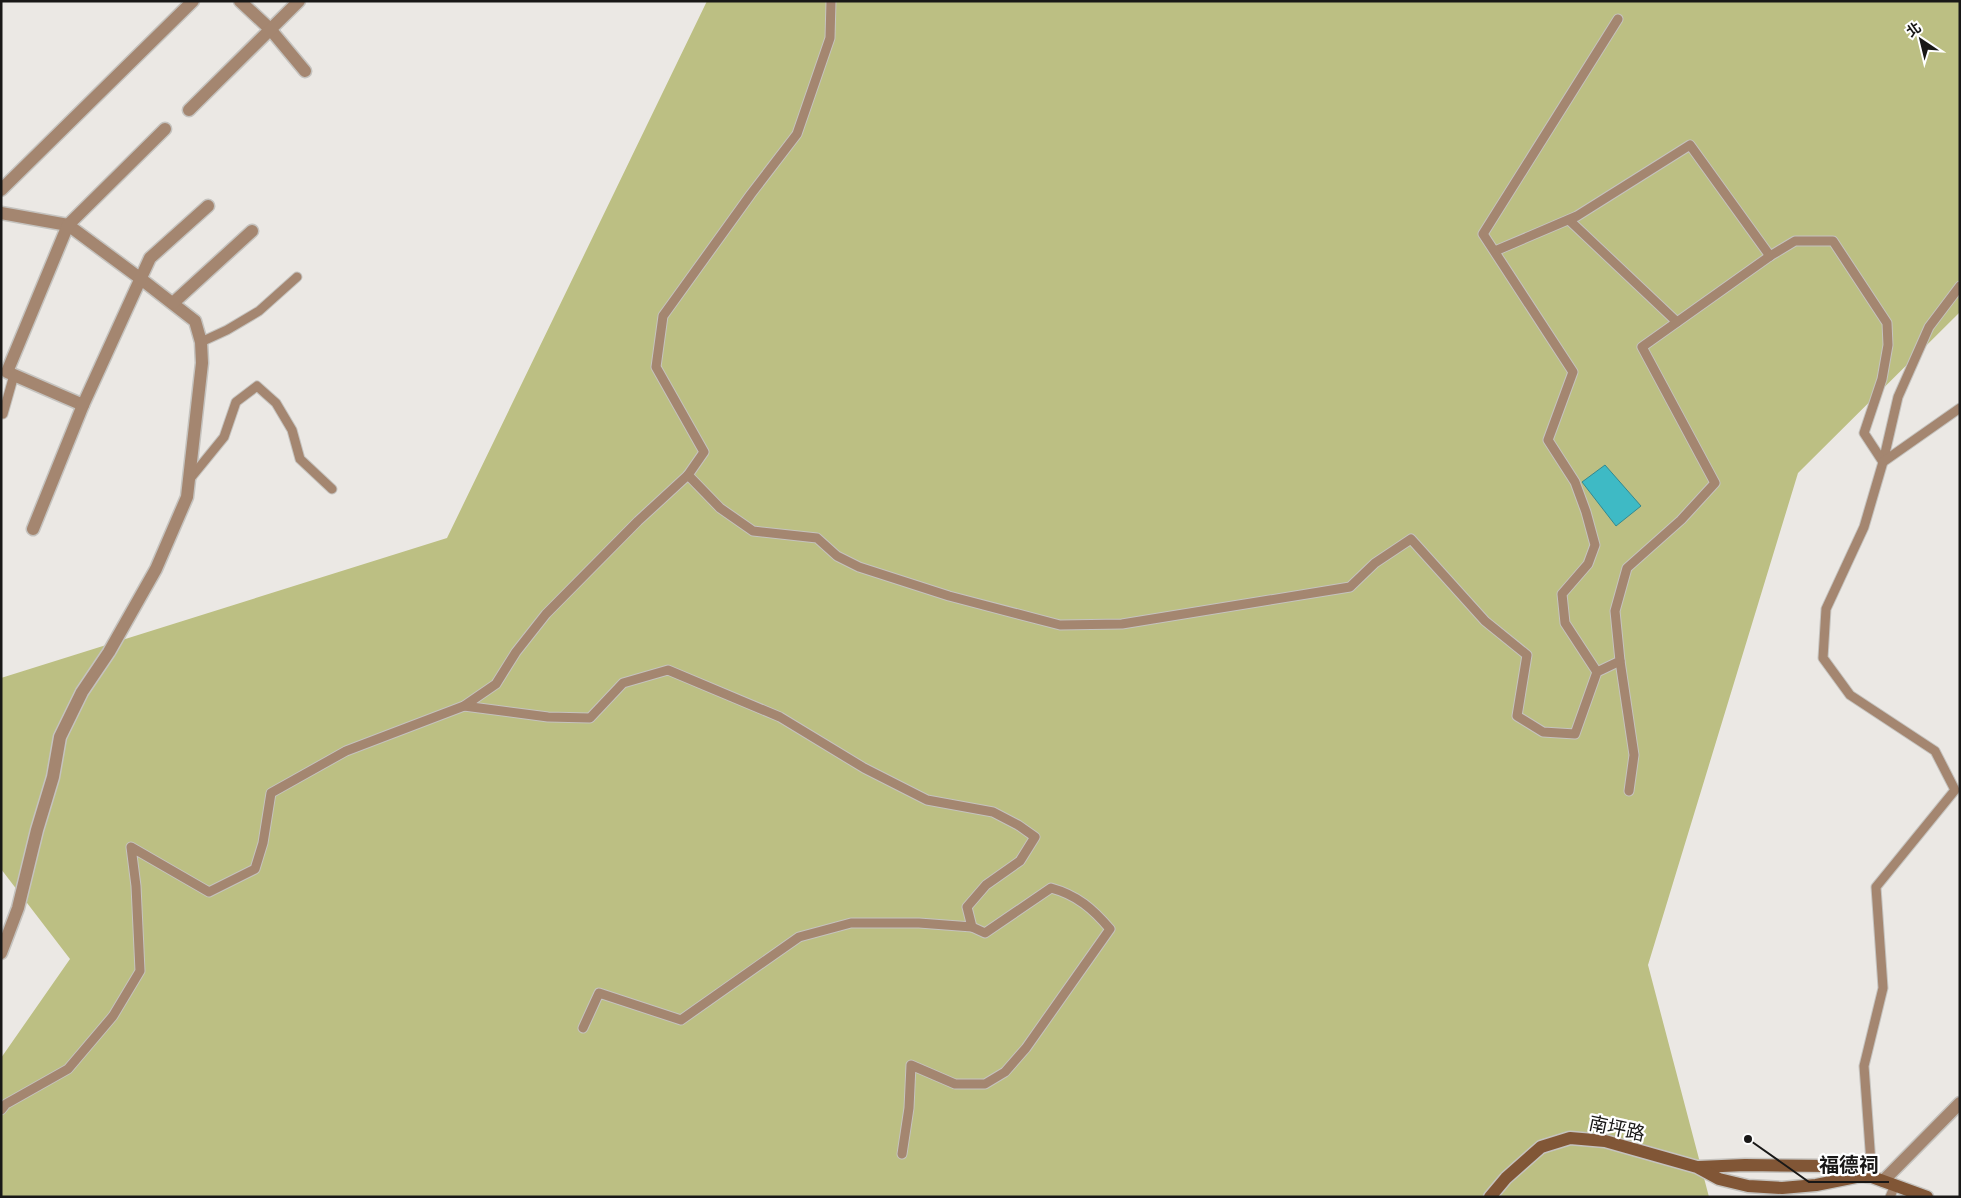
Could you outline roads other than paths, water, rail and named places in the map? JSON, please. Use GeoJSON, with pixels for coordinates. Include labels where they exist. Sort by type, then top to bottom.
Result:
{"type":"FeatureCollection","features":[{"type":"Feature","properties":{"kind":"street"},"geometry":{"type":"LineString","coordinates":[[1,190],[193,1]]}},
{"type":"Feature","properties":{"kind":"street"},"geometry":{"type":"LineString","coordinates":[[240,1],[270,30],[305,70]]}},
{"type":"Feature","properties":{"kind":"street"},"geometry":{"type":"LineString","coordinates":[[189,110],[299,1]]}},
{"type":"Feature","properties":{"kind":"street"},"geometry":{"type":"LineString","coordinates":[[83,405],[7,372],[68,225],[165,129]]}},
{"type":"Feature","properties":{"kind":"street"},"geometry":{"type":"LineString","coordinates":[[33,529],[83,405],[150,258],[208,206]]}},
{"type":"Feature","properties":{"kind":"street"},"geometry":{"type":"LineString","coordinates":[[1,213],[68,225],[141,279],[195,321],[201,342],[202,363],[187,497],[156,569],[109,652],[82,692],[60,737],[53,777],[37,830],[18,908],[1,953]]}},
{"type":"Feature","properties":{"kind":"street"},"geometry":{"type":"LineString","coordinates":[[173,303],[252,231]]}},
{"type":"Feature","properties":{"kind":"street"},"geometry":{"type":"LineString","coordinates":[[1880,1183],[1960,1103]]}},
{"type":"Feature","properties":{"kind":"street","name":"南坪路"},"geometry":{"type":"LineString","coordinates":[[1490,1197],[1506,1178],[1541,1147],[1570,1138],[1605,1141],[1696,1167],[1719,1179],[1748,1186],[1782,1188],[1880,1183]]}},
{"type":"Feature","properties":{"kind":"street","name":"南坪路"},"geometry":{"type":"LineString","coordinates":[[1696,1167],[1745,1165],[1832,1166],[1927,1197]]}},
{"type":"Feature","properties":{"kind":"lane"},"geometry":{"type":"LineString","coordinates":[[1,1110],[6,1104],[68,1070],[113,1016],[140,971],[136,886],[131,847],[209,892],[254,869],[263,843],[271,793],[346,751],[464,706],[496,684],[516,652],[546,614],[638,521],[688,475],[704,452],[656,366],[664,316],[751,194],[797,134],[830,38],[831,1]]}},
{"type":"Feature","properties":{"kind":"lane"},"geometry":{"type":"LineString","coordinates":[[1597,672],[1565,623],[1562,594],[1588,564],[1595,545],[1575,482],[1548,440],[1573,372],[1483,234],[1618,18]]}},
{"type":"Feature","properties":{"kind":"lane"},"geometry":{"type":"LineString","coordinates":[[1494,251],[1569,220],[1690,145],[1770,256]]}},
{"type":"Feature","properties":{"kind":"lane"},"geometry":{"type":"LineString","coordinates":[[1569,220],[1677,322]]}},
{"type":"Feature","properties":{"kind":"lane"},"geometry":{"type":"LineString","coordinates":[[1629,791],[1634,755],[1620,661],[1615,611],[1627,568],[1680,520],[1714,483],[1642,347],[1770,256],[1795,241],[1833,241],[1887,323],[1888,345],[1882,379],[1864,433],[1883,462]]}},
{"type":"Feature","properties":{"kind":"lane"},"geometry":{"type":"LineString","coordinates":[[201,342],[259,312],[297,277]]}},
{"type":"Feature","properties":{"kind":"lane"},"geometry":{"type":"LineString","coordinates":[[1880,1183],[1864,1066],[1883,988],[1876,887],[1955,790],[1935,751],[1850,696],[1824,658],[1826,609],[1864,527],[1883,462],[1898,397],[1929,326],[1960,286]]}},
{"type":"Feature","properties":{"kind":"lane"},"geometry":{"type":"LineString","coordinates":[[3,414],[14,375]]}},
{"type":"Feature","properties":{"kind":"lane"},"geometry":{"type":"LineString","coordinates":[[189,480],[224,437],[236,402],[257,386],[276,403],[292,430],[300,459],[332,490]]}},
{"type":"Feature","properties":{"kind":"lane"},"geometry":{"type":"LineString","coordinates":[[1883,462],[1960,408]]}},
{"type":"Feature","properties":{"kind":"lane"},"geometry":{"type":"LineString","coordinates":[[688,475],[720,508],[753,531],[816,538],[837,556],[859,567],[950,596],[1060,625],[1122,624],[1350,587],[1375,563],[1412,539],[1485,621],[1527,654],[1517,716],[1543,732],[1575,734],[1597,672],[1620,661]]}},
{"type":"Feature","properties":{"kind":"lane"},"geometry":{"type":"LineString","coordinates":[[464,706],[548,716],[590,718],[623,684],[668,670],[714,688],[780,717],[864,768],[927,800],[993,812],[1018,825],[1035,837],[1020,861],[986,885],[967,906],[972,927]]}},
{"type":"Feature","properties":{"kind":"lane"},"geometry":{"type":"LineString","coordinates":[[582,1028],[599,993],[681,1020],[799,937],[851,923],[919,923],[972,927],[986,933],[1051,888],[1064,892],[1095,911],[1110,929],[1026,1048],[1005,1072],[985,1084],[955,1084],[911,1065],[909,1108],[902,1154]]}},
{"type":"Feature","properties":{"kind":"water"},"geometry":{"type":"Polygon","coordinates":[[[1605,465],[1641,506],[1616,526],[1582,482],[1605,465]]]}},
{"type":"Feature","properties":{"kind":"place","name":"福德祠"},"geometry":{"type":"Point","coordinates":[1748,1139]}}]}
